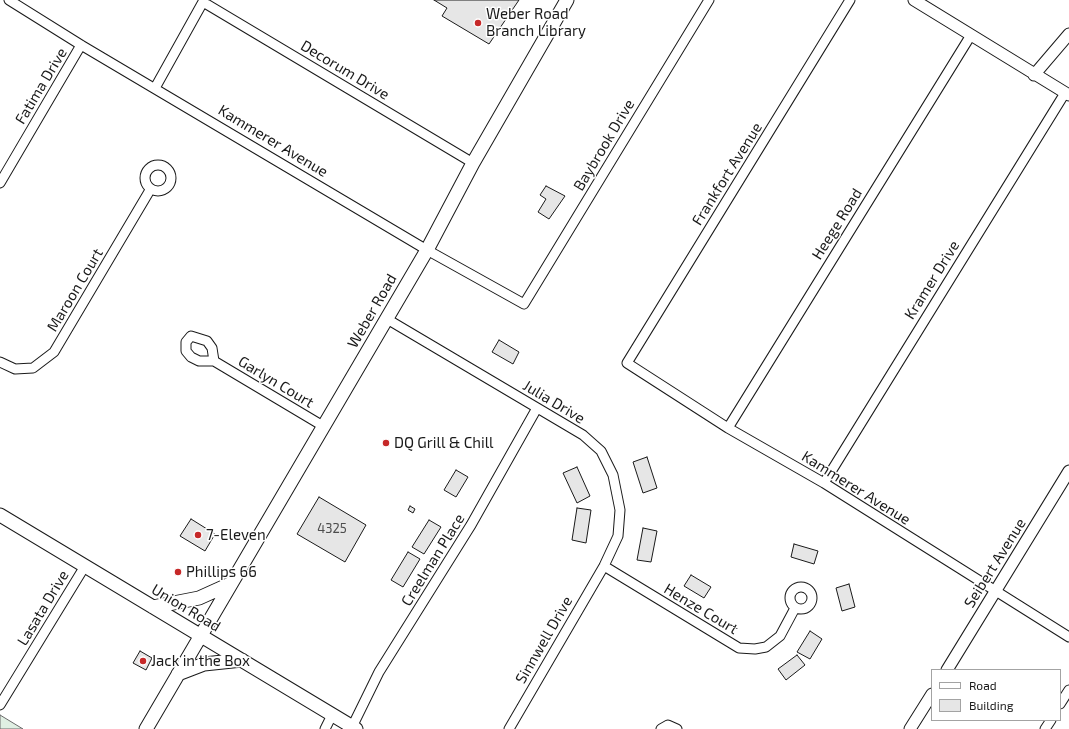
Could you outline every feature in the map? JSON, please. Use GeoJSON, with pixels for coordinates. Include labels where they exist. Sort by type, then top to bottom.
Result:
{"type":"FeatureCollection","features":[{"type":"Feature","properties":{"kind":"main road","name":"Weber Road"},"geometry":{"type":"LineString","coordinates":[[146,729],[322,426],[427,250],[473,163],[567,0]]}},
{"type":"Feature","properties":{"kind":"main road","name":"Union Road"},"geometry":{"type":"LineString","coordinates":[[0,515],[354,728]]}},
{"type":"Feature","properties":{"kind":"main road"},"geometry":{"type":"LineString","coordinates":[[153,607],[199,598],[230,584]]}},
{"type":"Feature","properties":{"kind":"main road"},"geometry":{"type":"LineString","coordinates":[[178,674],[205,664],[242,660]]}},
{"type":"Feature","properties":{"kind":"street","name":"Kammerer Avenue"},"geometry":{"type":"LineString","coordinates":[[10,0],[81,45],[427,250],[524,304]]}},
{"type":"Feature","properties":{"kind":"street","name":"Baybrook Drive"},"geometry":{"type":"LineString","coordinates":[[524,304],[709,0]]}},
{"type":"Feature","properties":{"kind":"street","name":"Frankfort Avenue"},"geometry":{"type":"LineString","coordinates":[[628,362],[850,0]]}},
{"type":"Feature","properties":{"kind":"street"},"geometry":{"type":"LineString","coordinates":[[914,0],[1067,94]]}},
{"type":"Feature","properties":{"kind":"street","name":"Decorum Drive"},"geometry":{"type":"LineString","coordinates":[[204,1],[473,163]]}},
{"type":"Feature","properties":{"kind":"street"},"geometry":{"type":"LineString","coordinates":[[155,88],[204,1]]}},
{"type":"Feature","properties":{"kind":"street"},"geometry":{"type":"LineString","coordinates":[[1034,75],[1069,34]]}},
{"type":"Feature","properties":{"kind":"street","name":"Heege Road"},"geometry":{"type":"LineString","coordinates":[[728,428],[971,35]]}},
{"type":"Feature","properties":{"kind":"street","name":"Fatima Drive"},"geometry":{"type":"LineString","coordinates":[[0,183],[81,45]]}},
{"type":"Feature","properties":{"kind":"street","name":"Kramer Drive"},"geometry":{"type":"LineString","coordinates":[[824,483],[1067,94]]}},
{"type":"Feature","properties":{"kind":"street","name":"Maroon Court"},"geometry":{"type":"LineString","coordinates":[[0,362],[15,368],[33,368],[54,352],[150,190]]}},
{"type":"Feature","properties":{"kind":"street","name":"Julia Drive"},"geometry":{"type":"LineString","coordinates":[[387,318],[583,435],[601,451],[613,475],[620,510],[618,536],[604,566]]}},
{"type":"Feature","properties":{"kind":"street","name":"Garlyn Court"},"geometry":{"type":"LineString","coordinates":[[214,361],[322,426]]}},
{"type":"Feature","properties":{"kind":"street","name":"Kammerer Avenue"},"geometry":{"type":"LineString","coordinates":[[628,362],[728,428],[824,483],[1069,637]]}},
{"type":"Feature","properties":{"kind":"street","name":"Creelman Place"},"geometry":{"type":"LineString","coordinates":[[354,728],[380,672],[471,525],[537,408]]}},
{"type":"Feature","properties":{"kind":"street","name":"Seibert Avenue"},"geometry":{"type":"LineString","coordinates":[[947,669],[1069,471]]}},
{"type":"Feature","properties":{"kind":"street","name":"Lasata Drive"},"geometry":{"type":"LineString","coordinates":[[0,705],[85,566]]}},
{"type":"Feature","properties":{"kind":"street","name":"Henze Court"},"geometry":{"type":"LineString","coordinates":[[604,566],[739,648],[755,649],[766,647],[780,636],[795,608]]}},
{"type":"Feature","properties":{"kind":"street","name":"Sinnwell Drive"},"geometry":{"type":"LineString","coordinates":[[509,729],[604,566]]}},
{"type":"Feature","properties":{"kind":"street"},"geometry":{"type":"LineString","coordinates":[[1061,702],[1069,690]]}},
{"type":"Feature","properties":{"kind":"street"},"geometry":{"type":"LineString","coordinates":[[910,729],[931,696]]}},
{"type":"Feature","properties":{"kind":"street"},"geometry":{"type":"LineString","coordinates":[[325,729],[332,715]]}},
{"type":"Feature","properties":{"kind":"street"},"geometry":{"type":"LineString","coordinates":[[661,729],[668,726],[677,729]]}},
{"type":"Feature","properties":{"kind":"green space"},"geometry":{"type":"Polygon","coordinates":[[[0,715],[23,729],[0,729],[0,715]]]}},
{"type":"Feature","properties":{"kind":"building","name":"Weber Road Branch Library"},"geometry":{"type":"Polygon","coordinates":[[[434,0],[519,0],[489,44],[442,16],[447,8],[434,0]]]}},
{"type":"Feature","properties":{"kind":"building"},"geometry":{"type":"Polygon","coordinates":[[[546,186],[565,196],[549,219],[538,212],[546,199],[540,195],[546,186]]]}},
{"type":"Feature","properties":{"kind":"building"},"geometry":{"type":"Polygon","coordinates":[[[499,340],[519,352],[513,364],[492,352],[499,340]]]}},
{"type":"Feature","properties":{"kind":"building"},"geometry":{"type":"Polygon","coordinates":[[[647,457],[657,488],[643,493],[633,462],[647,457]]]}},
{"type":"Feature","properties":{"kind":"building"},"geometry":{"type":"Polygon","coordinates":[[[577,467],[590,496],[577,503],[563,473],[577,467]]]}},
{"type":"Feature","properties":{"kind":"building"},"geometry":{"type":"Polygon","coordinates":[[[456,470],[468,477],[456,497],[444,490],[456,470]]]}},
{"type":"Feature","properties":{"kind":"building"},"geometry":{"type":"Polygon","coordinates":[[[319,497],[366,525],[345,562],[297,534],[319,497]]]}},
{"type":"Feature","properties":{"kind":"building"},"geometry":{"type":"Polygon","coordinates":[[[410,506],[415,509],[413,513],[408,510],[410,506]]]}},
{"type":"Feature","properties":{"kind":"building"},"geometry":{"type":"Polygon","coordinates":[[[577,508],[591,510],[586,543],[572,540],[577,508]]]}},
{"type":"Feature","properties":{"kind":"building","name":"7-Eleven"},"geometry":{"type":"Polygon","coordinates":[[[191,519],[215,534],[205,551],[180,536],[191,519]]]}},
{"type":"Feature","properties":{"kind":"building"},"geometry":{"type":"Polygon","coordinates":[[[429,520],[441,527],[424,554],[412,547],[429,520]]]}},
{"type":"Feature","properties":{"kind":"building"},"geometry":{"type":"Polygon","coordinates":[[[643,528],[657,531],[651,562],[637,560],[643,528]]]}},
{"type":"Feature","properties":{"kind":"building"},"geometry":{"type":"Polygon","coordinates":[[[794,544],[818,551],[814,564],[791,557],[794,544]]]}},
{"type":"Feature","properties":{"kind":"building"},"geometry":{"type":"Polygon","coordinates":[[[408,552],[420,559],[403,587],[391,580],[408,552]]]}},
{"type":"Feature","properties":{"kind":"building"},"geometry":{"type":"Polygon","coordinates":[[[691,575],[711,587],[704,598],[684,586],[691,575]]]}},
{"type":"Feature","properties":{"kind":"building"},"geometry":{"type":"Polygon","coordinates":[[[849,584],[855,607],[842,611],[836,588],[849,584]]]}},
{"type":"Feature","properties":{"kind":"building"},"geometry":{"type":"Polygon","coordinates":[[[810,631],[822,639],[810,659],[797,652],[810,631]]]}},
{"type":"Feature","properties":{"kind":"building","name":"Jack in the Box"},"geometry":{"type":"Polygon","coordinates":[[[140,651],[152,658],[146,670],[133,663],[140,651]]]}},
{"type":"Feature","properties":{"kind":"building"},"geometry":{"type":"Polygon","coordinates":[[[797,655],[805,665],[786,680],[778,669],[797,655]]]}},
{"type":"Feature","properties":{"kind":"place","name":"Weber Road Branch Library"},"geometry":{"type":"Point","coordinates":[478,23]}},
{"type":"Feature","properties":{"kind":"place","name":"DQ Grill & Chill"},"geometry":{"type":"Point","coordinates":[386,443]}},
{"type":"Feature","properties":{"kind":"place","name":"7-Eleven"},"geometry":{"type":"Point","coordinates":[198,535]}},
{"type":"Feature","properties":{"kind":"place","name":"Phillips 66"},"geometry":{"type":"Point","coordinates":[178,572]}},
{"type":"Feature","properties":{"kind":"place","name":"Jack in the Box"},"geometry":{"type":"Point","coordinates":[143,661]}}]}
